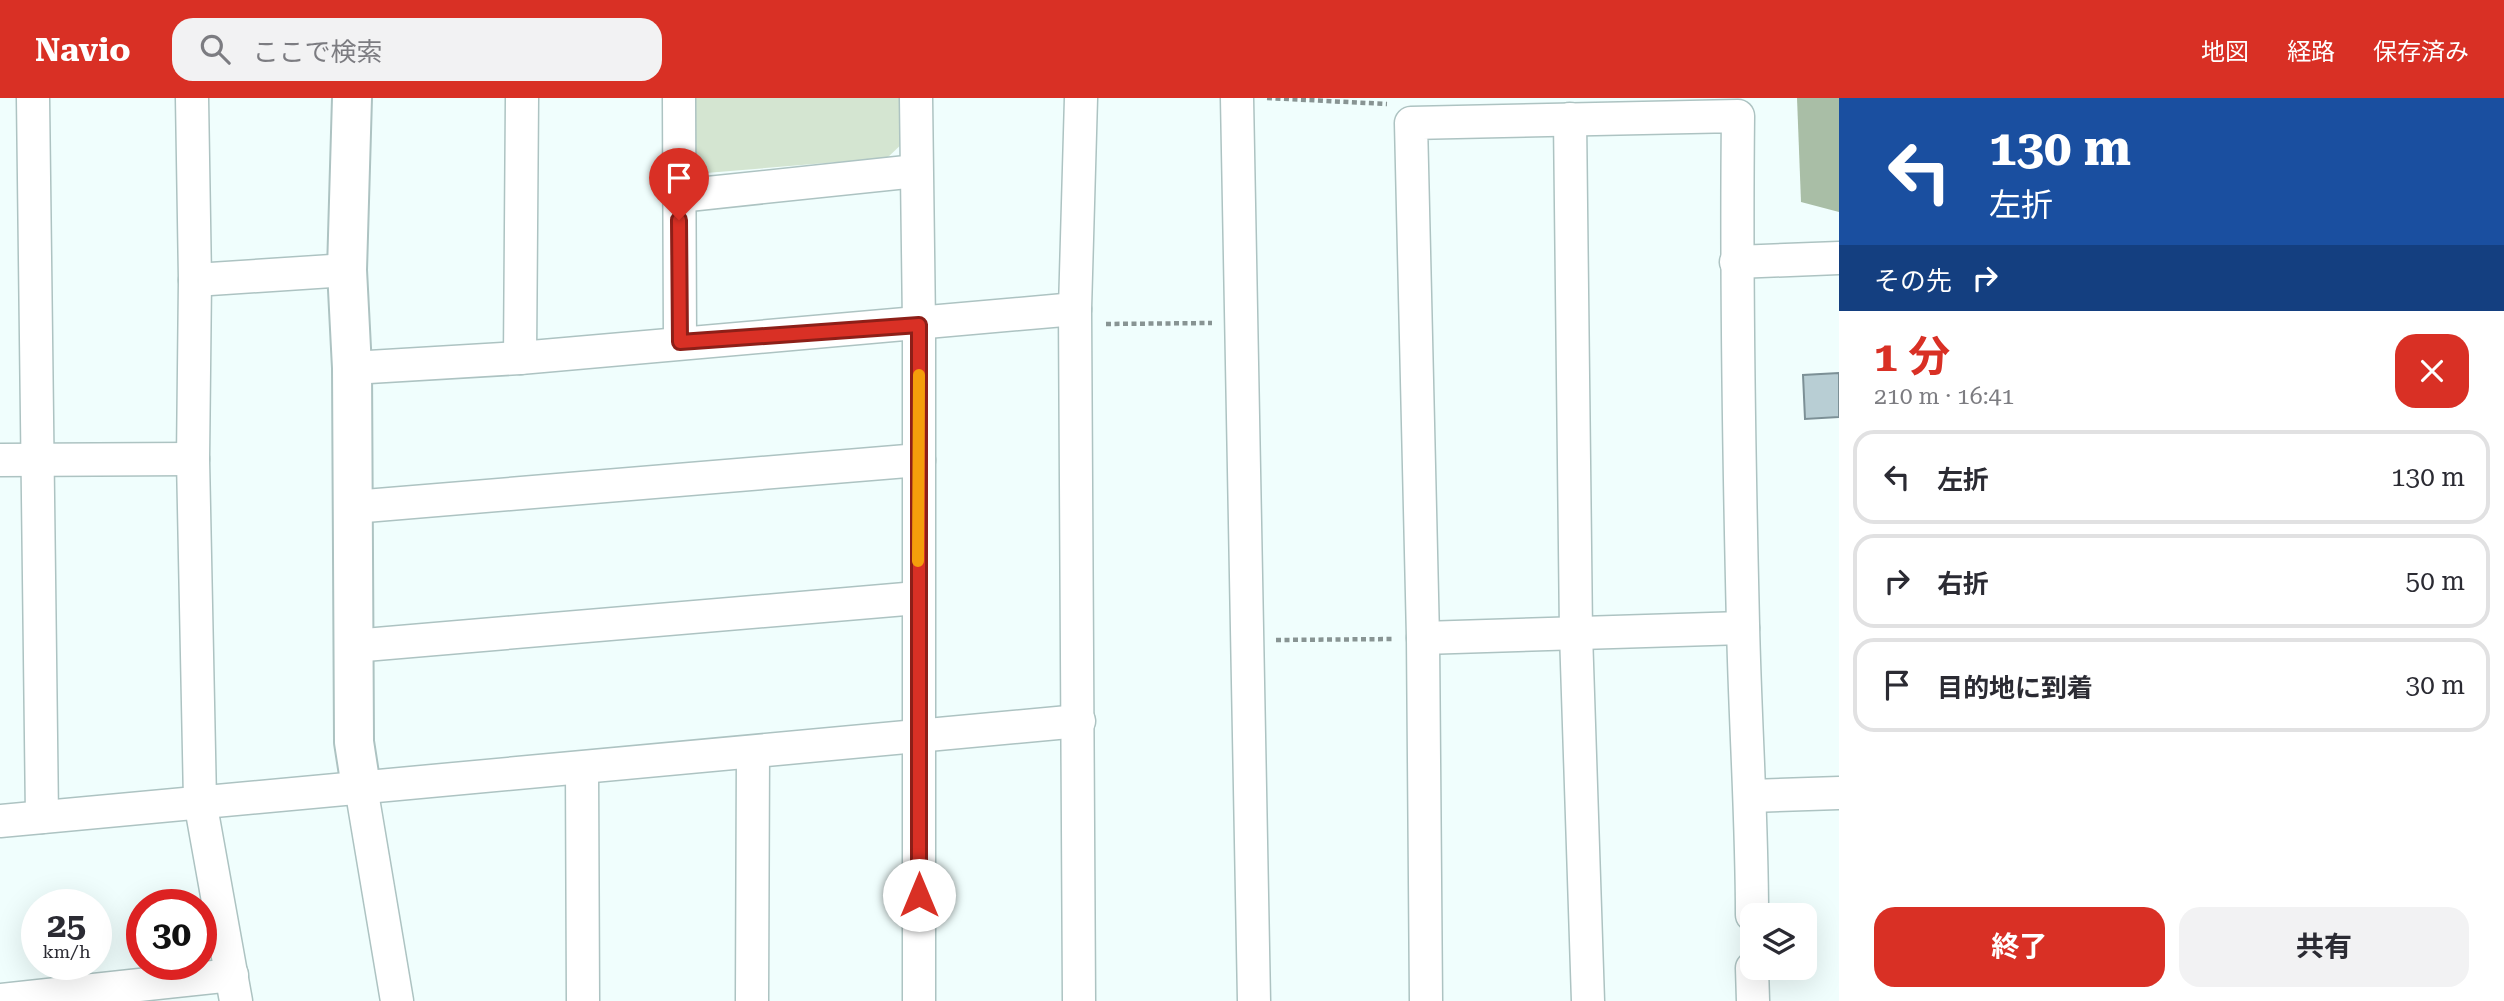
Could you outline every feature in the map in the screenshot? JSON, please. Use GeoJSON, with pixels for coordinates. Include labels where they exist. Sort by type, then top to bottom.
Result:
{"type":"FeatureCollection","features":[{"type":"Feature","properties":{"kind":"street"},"geometry":{"type":"LineString","coordinates":[[33,98],[41,817]]}},
{"type":"Feature","properties":{"kind":"street"},"geometry":{"type":"LineString","coordinates":[[0,1000],[234,988],[200,801],[193,459],[195,280],[191,98]]}},
{"type":"Feature","properties":{"kind":"street"},"geometry":{"type":"LineString","coordinates":[[352,98],[347,270],[352,368],[354,743],[397,1001]]}},
{"type":"Feature","properties":{"kind":"street"},"geometry":{"type":"LineString","coordinates":[[520,358],[522,98]]}},
{"type":"Feature","properties":{"kind":"street"},"geometry":{"type":"LineString","coordinates":[[679,98],[680,342]]}},
{"type":"Feature","properties":{"kind":"street"},"geometry":{"type":"LineString","coordinates":[[916,98],[919,325],[919,1001]]}},
{"type":"Feature","properties":{"kind":"street"},"geometry":{"type":"LineString","coordinates":[[1079,1001],[1075,317],[1081,98]]}},
{"type":"Feature","properties":{"kind":"street"},"geometry":{"type":"LineString","coordinates":[[1237,98],[1254,1001]]}},
{"type":"Feature","properties":{"kind":"street"},"geometry":{"type":"LineString","coordinates":[[1426,1001],[1423,638],[1411,123],[1738,116],[1736,262],[1752,903]]}},
{"type":"Feature","properties":{"kind":"street"},"geometry":{"type":"LineString","coordinates":[[1570,119],[1576,634],[1588,1001]]}},
{"type":"Feature","properties":{"kind":"street"},"geometry":{"type":"LineString","coordinates":[[679,196],[916,171]]}},
{"type":"Feature","properties":{"kind":"street"},"geometry":{"type":"LineString","coordinates":[[1736,262],[1839,258]]}},
{"type":"Feature","properties":{"kind":"street"},"geometry":{"type":"LineString","coordinates":[[195,280],[347,270]]}},
{"type":"Feature","properties":{"kind":"street"},"geometry":{"type":"LineString","coordinates":[[352,368],[520,358],[680,342],[919,325],[1075,317]]}},
{"type":"Feature","properties":{"kind":"street"},"geometry":{"type":"LineString","coordinates":[[0,460],[193,459]]}},
{"type":"Feature","properties":{"kind":"street"},"geometry":{"type":"LineString","coordinates":[[353,507],[919,460]]}},
{"type":"Feature","properties":{"kind":"street"},"geometry":{"type":"LineString","coordinates":[[353,646],[918,598]]}},
{"type":"Feature","properties":{"kind":"street"},"geometry":{"type":"LineString","coordinates":[[1423,638],[1743,628]]}},
{"type":"Feature","properties":{"kind":"street"},"geometry":{"type":"LineString","coordinates":[[0,821],[1079,721]]}},
{"type":"Feature","properties":{"kind":"street"},"geometry":{"type":"LineString","coordinates":[[752,1001],[753,752]]}},
{"type":"Feature","properties":{"kind":"street"},"geometry":{"type":"LineString","coordinates":[[582,768],[583,1001]]}},
{"type":"Feature","properties":{"kind":"street"},"geometry":{"type":"LineString","coordinates":[[1751,796],[1839,793]]}},
{"type":"Feature","properties":{"kind":"street"},"geometry":{"type":"LineString","coordinates":[[1752,980],[1752,1001]]}},
{"type":"Feature","properties":{"kind":"path"},"geometry":{"type":"LineString","coordinates":[[1267,98],[1402,104],[1411,123]]}},
{"type":"Feature","properties":{"kind":"path"},"geometry":{"type":"LineString","coordinates":[[1075,317],[1241,323]]}},
{"type":"Feature","properties":{"kind":"path"},"geometry":{"type":"LineString","coordinates":[[1248,640],[1423,638]]}},
{"type":"Feature","properties":{"kind":"green space"},"geometry":{"type":"Polygon","coordinates":[[[695,98],[905,98],[905,141],[887,158],[706,173],[693,160],[695,98]]]}},
{"type":"Feature","properties":{"kind":"green space"},"geometry":{"type":"Polygon","coordinates":[[[1797,98],[1839,98],[1839,212],[1801,202],[1797,98]]]}},
{"type":"Feature","properties":{"kind":"building"},"geometry":{"type":"Polygon","coordinates":[[[1839,373],[1839,417],[1805,419],[1803,375],[1839,373]]]}},
{"type":"Feature","properties":{"kind":"slow traffic"},"geometry":{"type":"LineString","coordinates":[[918,561],[919,375]]}},
{"type":"Feature","properties":{"kind":"route"},"geometry":{"type":"LineString","coordinates":[[679,220],[680,342],[919,325],[919,895]]}}]}
